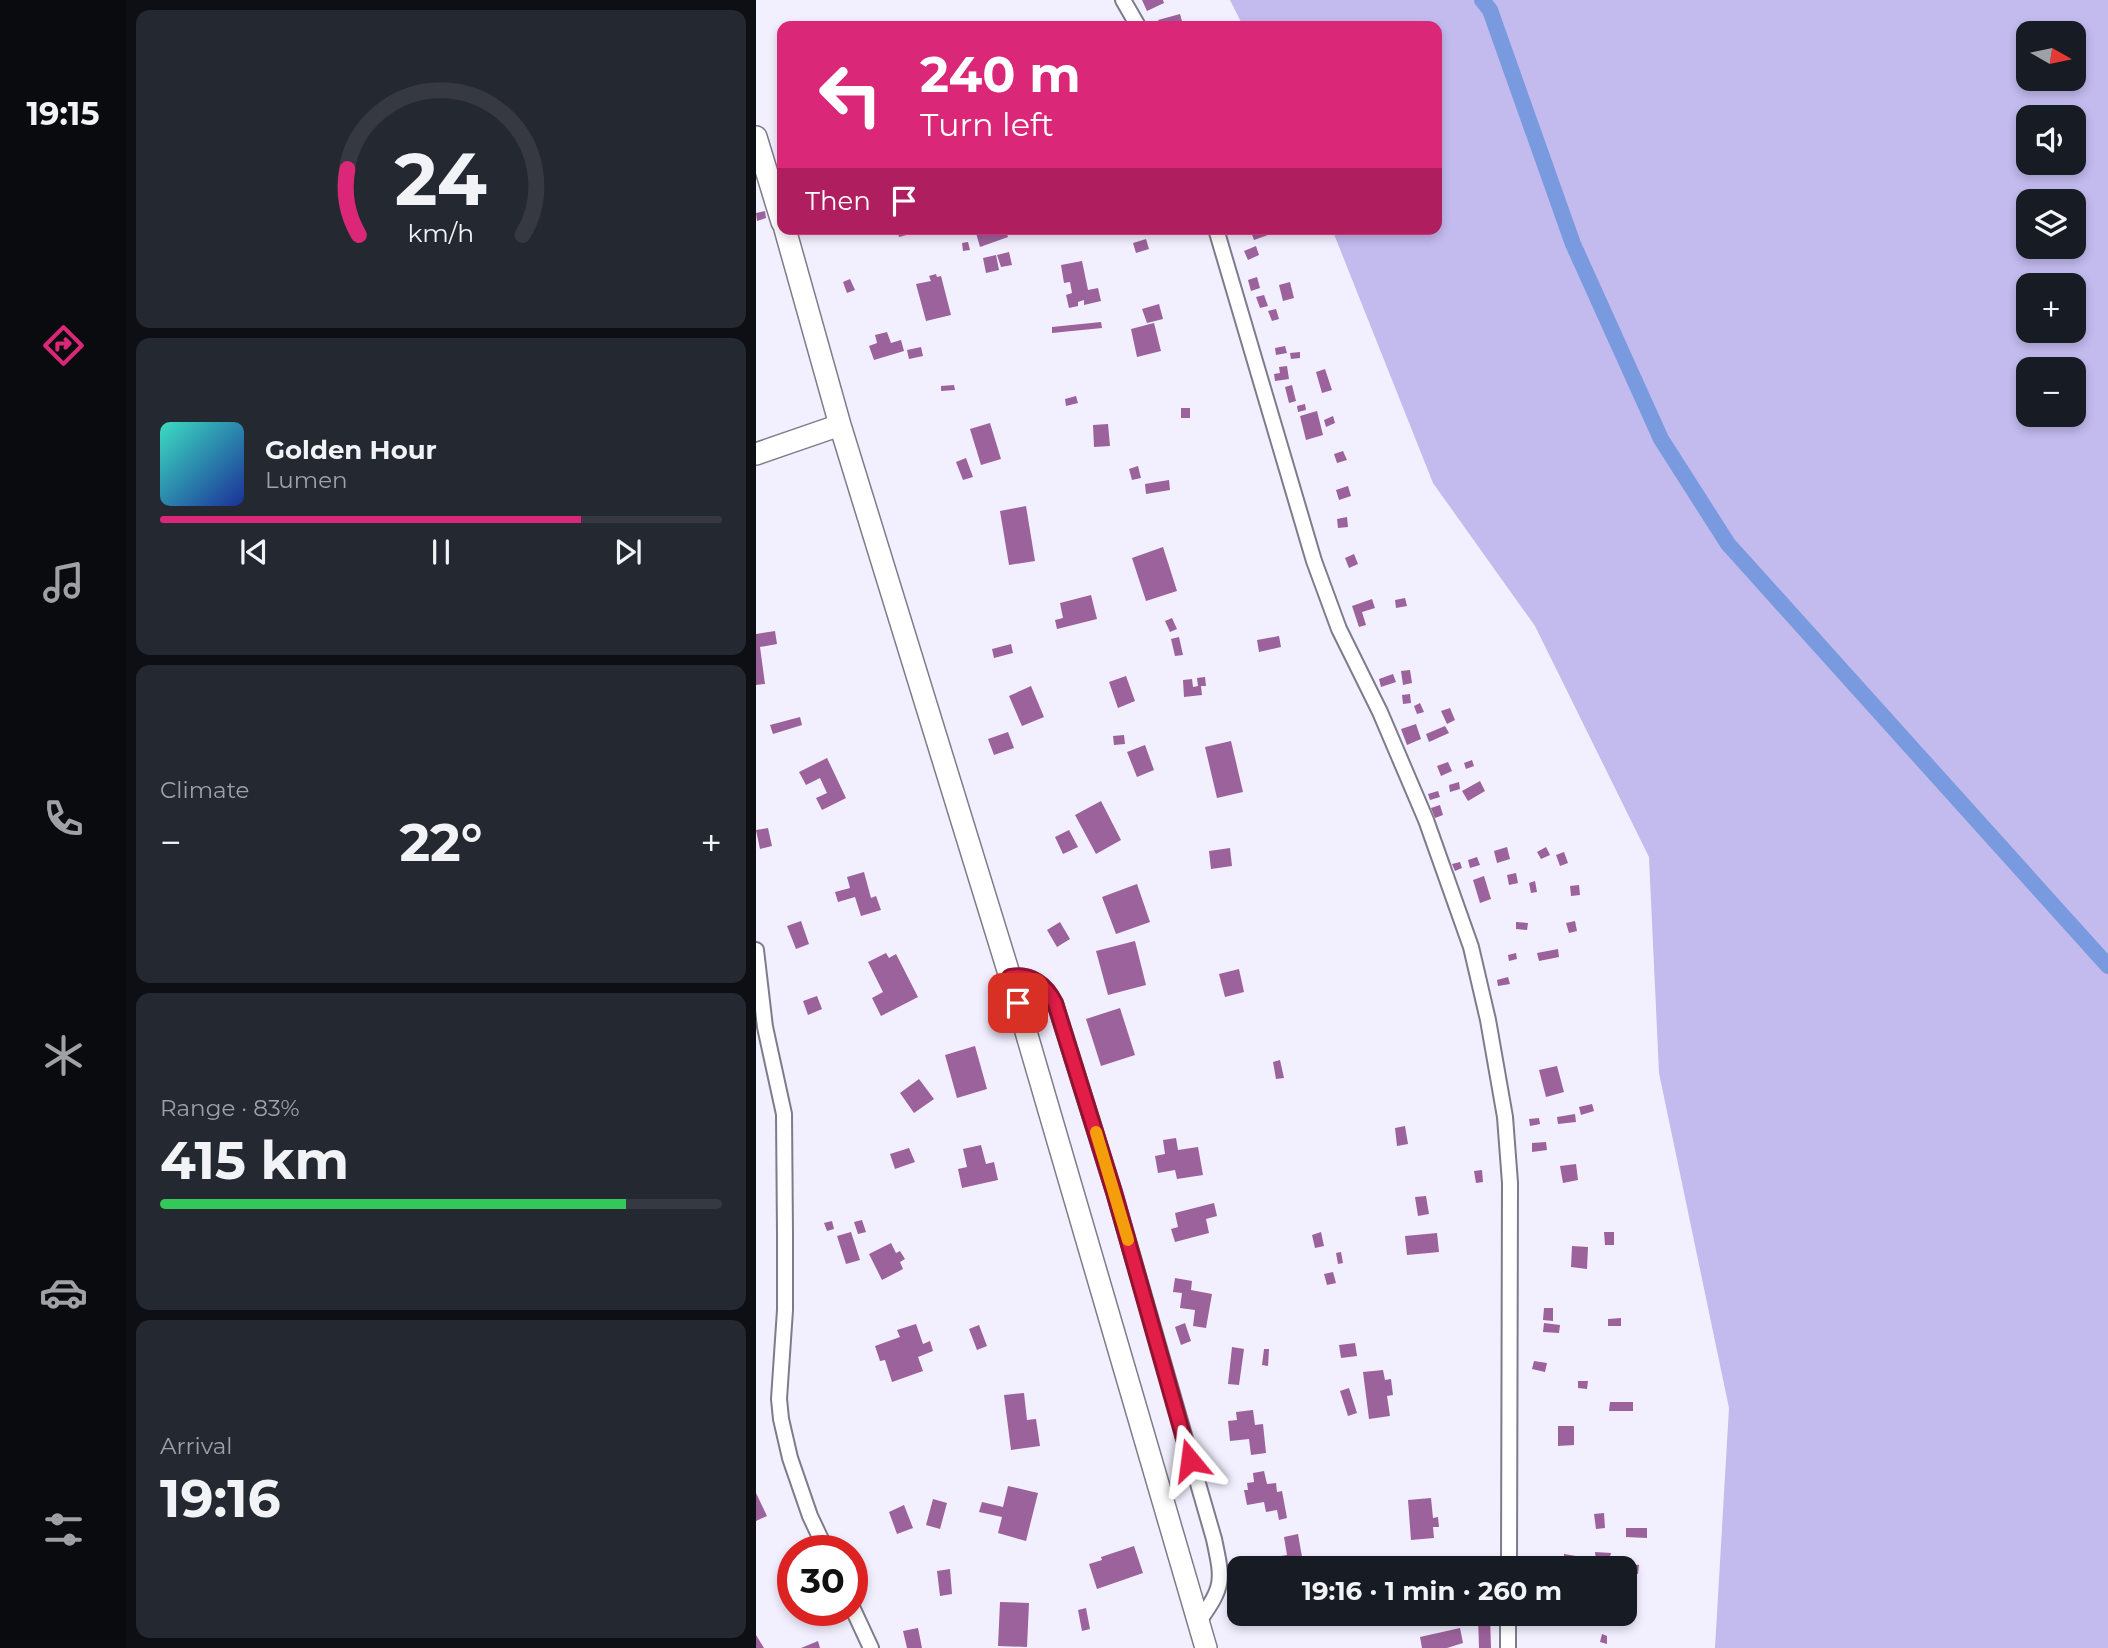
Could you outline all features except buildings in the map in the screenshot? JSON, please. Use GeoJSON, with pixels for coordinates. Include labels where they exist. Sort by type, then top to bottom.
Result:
{"type":"FeatureCollection","features":[{"type":"Feature","properties":{"kind":"main road"},"geometry":{"type":"LineString","coordinates":[[756,138],[777,206]]}},
{"type":"Feature","properties":{"kind":"main road"},"geometry":{"type":"LineString","coordinates":[[787,235],[840,425],[1010,977],[1206,1648]]}},
{"type":"Feature","properties":{"kind":"main road"},"geometry":{"type":"LineString","coordinates":[[756,454],[840,425]]}},
{"type":"Feature","properties":{"kind":"street"},"geometry":{"type":"LineString","coordinates":[[1123,0],[1135,21]]}},
{"type":"Feature","properties":{"kind":"street"},"geometry":{"type":"LineString","coordinates":[[1218,235],[1314,561],[1339,629],[1380,712],[1426,820],[1471,947],[1488,1020],[1504,1117],[1510,1183],[1509,1556]]}},
{"type":"Feature","properties":{"kind":"street"},"geometry":{"type":"LineString","coordinates":[[756,950],[765,1027],[784,1114],[785,1310],[779,1398],[781,1419],[790,1458],[819,1535]]}},
{"type":"Feature","properties":{"kind":"street"},"geometry":{"type":"LineString","coordinates":[[1010,977],[1019,976],[1034,980],[1049,992],[1055,1003],[1114,1192],[1214,1539],[1221,1573],[1212,1602],[1199,1621]]}},
{"type":"Feature","properties":{"kind":"street"},"geometry":{"type":"LineString","coordinates":[[860,1626],[870,1648]]}},
{"type":"Feature","properties":{"kind":"street"},"geometry":{"type":"LineString","coordinates":[[1508,1626],[1508,1648]]}},
{"type":"Feature","properties":{"kind":"shaded area"},"geometry":{"type":"Polygon","coordinates":[[[1230,0],[2108,0],[2108,1648],[1715,1648],[1729,1408],[1659,1073],[1649,857],[1535,626],[1433,483],[1334,235],[1442,235],[1442,21],[1240,21],[1230,0]]]}},
{"type":"Feature","properties":{"kind":"waterway"},"geometry":{"type":"LineString","coordinates":[[1482,0],[1490,10],[1573,244],[1661,439],[1728,544],[2108,966]]}},
{"type":"Feature","properties":{"kind":"slow traffic"},"geometry":{"type":"LineString","coordinates":[[1096,1132],[1128,1240]]}},
{"type":"Feature","properties":{"kind":"route"},"geometry":{"type":"LineString","coordinates":[[1018,1003],[1010,977],[1027,977],[1034,980],[1049,992],[1055,1003],[1114,1192],[1190,1460]]}}]}
